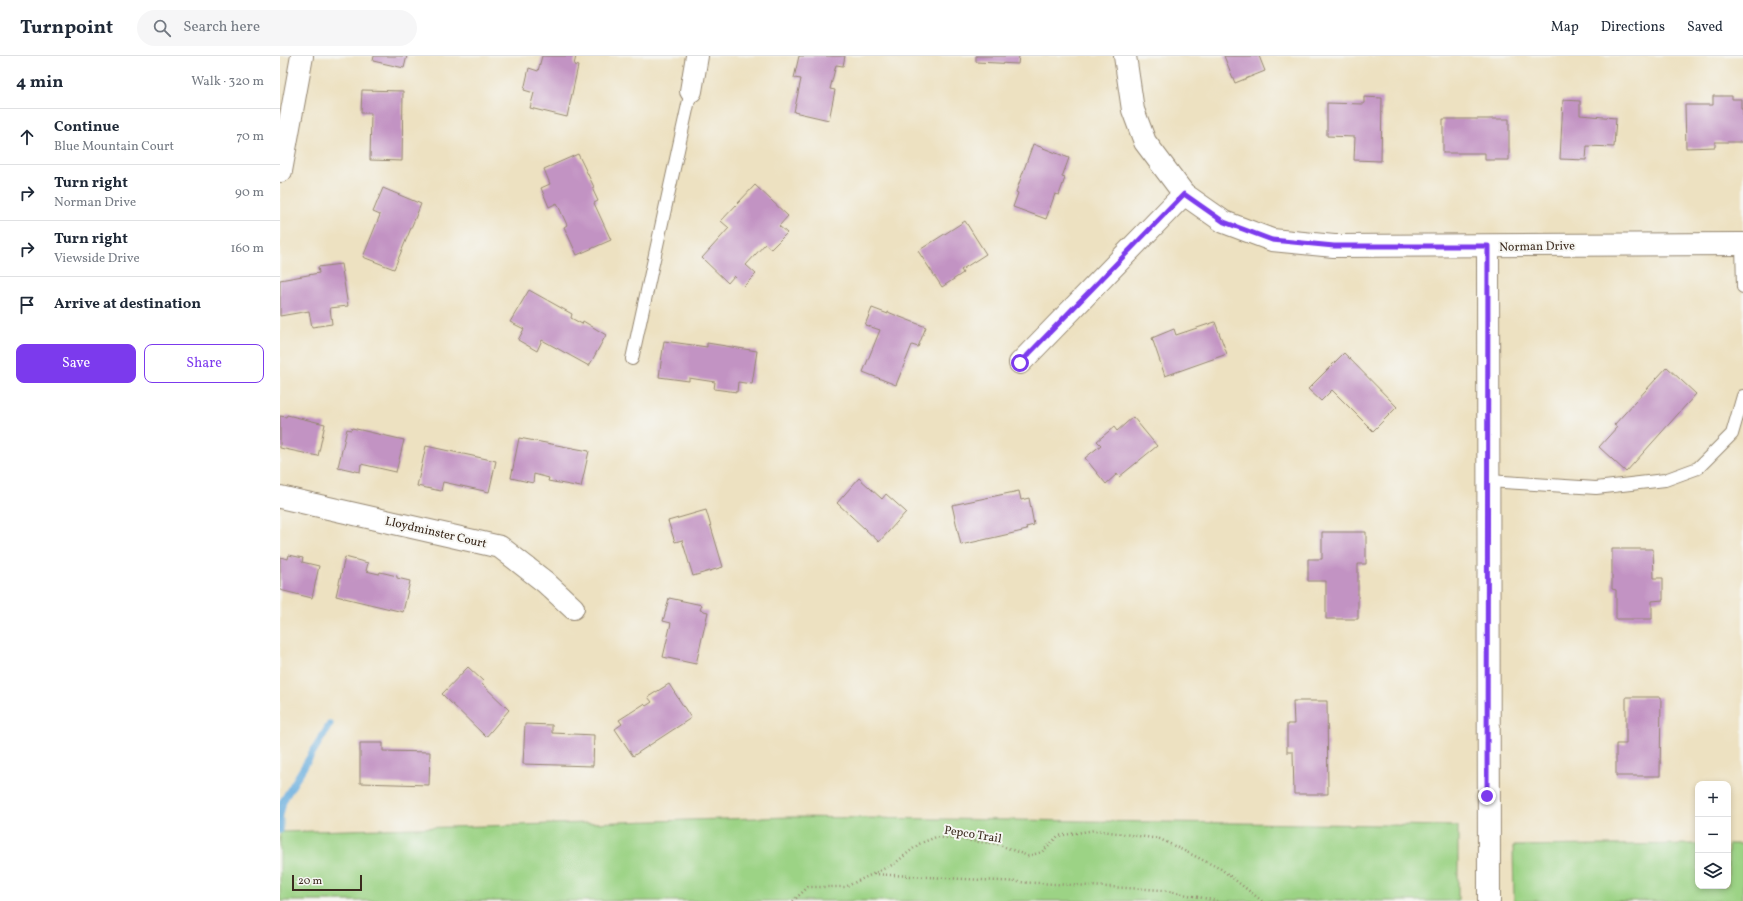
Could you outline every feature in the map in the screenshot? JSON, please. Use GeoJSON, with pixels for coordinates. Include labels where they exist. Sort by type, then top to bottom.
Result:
{"type":"FeatureCollection","features":[{"type":"Feature","properties":{"kind":"street"},"geometry":{"type":"LineString","coordinates":[[280,171],[302,56]]}},
{"type":"Feature","properties":{"kind":"street"},"geometry":{"type":"LineString","coordinates":[[690,91],[697,56]]}},
{"type":"Feature","properties":{"kind":"street","name":"Norman Drive"},"geometry":{"type":"LineString","coordinates":[[1125,56],[1133,110],[1145,142],[1184,194],[1224,222],[1272,240],[1334,246],[1743,244]]}},
{"type":"Feature","properties":{"kind":"street"},"geometry":{"type":"LineString","coordinates":[[1020,363],[1184,194]]}},
{"type":"Feature","properties":{"kind":"street"},"geometry":{"type":"LineString","coordinates":[[1488,246],[1489,901]]}},
{"type":"Feature","properties":{"kind":"street","name":"Lloydminster Court"},"geometry":{"type":"LineString","coordinates":[[280,497],[500,547],[545,582],[573,608]]}},
{"type":"Feature","properties":{"kind":"lane"},"geometry":{"type":"LineString","coordinates":[[632,359],[690,91]]}},
{"type":"Feature","properties":{"kind":"lane"},"geometry":{"type":"LineString","coordinates":[[1743,244],[1743,287]]}},
{"type":"Feature","properties":{"kind":"lane"},"geometry":{"type":"LineString","coordinates":[[1488,481],[1596,488],[1665,480],[1698,468],[1732,434],[1743,396]]}},
{"type":"Feature","properties":{"kind":"path","name":"Pepco Trail"},"geometry":{"type":"LineString","coordinates":[[793,901],[808,887],[845,887],[894,864],[919,844],[936,837],[997,844],[1028,856],[1042,852],[1058,836],[1094,830],[1160,839],[1221,869],[1262,901]]}},
{"type":"Feature","properties":{"kind":"path"},"geometry":{"type":"LineString","coordinates":[[874,874],[1163,890],[1218,901]]}},
{"type":"Feature","properties":{"kind":"green space"},"geometry":{"type":"Polygon","coordinates":[[[791,817],[1458,826],[1458,901],[280,901],[280,832],[791,817]]]}},
{"type":"Feature","properties":{"kind":"green space"},"geometry":{"type":"Polygon","coordinates":[[[1695,844],[1695,889],[1731,889],[1731,844],[1743,844],[1743,901],[1514,901],[1513,846],[1695,844]]]}},
{"type":"Feature","properties":{"kind":"building"},"geometry":{"type":"Polygon","coordinates":[[[374,56],[407,56],[404,68],[373,61],[374,56]]]}},
{"type":"Feature","properties":{"kind":"building"},"geometry":{"type":"Polygon","coordinates":[[[542,56],[576,56],[574,65],[578,66],[567,117],[530,108],[534,93],[524,90],[529,68],[538,71],[542,56]]]}},
{"type":"Feature","properties":{"kind":"building"},"geometry":{"type":"Polygon","coordinates":[[[799,56],[845,56],[843,66],[836,65],[830,89],[835,90],[829,120],[794,112],[801,79],[794,78],[799,56]]]}},
{"type":"Feature","properties":{"kind":"building"},"geometry":{"type":"Polygon","coordinates":[[[976,56],[1019,56],[1018,64],[976,62],[976,56]]]}},
{"type":"Feature","properties":{"kind":"building"},"geometry":{"type":"Polygon","coordinates":[[[1224,56],[1259,56],[1265,71],[1235,83],[1224,56]]]}},
{"type":"Feature","properties":{"kind":"building"},"geometry":{"type":"Polygon","coordinates":[[[362,90],[403,91],[402,161],[370,160],[371,113],[361,113],[362,90]]]}},
{"type":"Feature","properties":{"kind":"building"},"geometry":{"type":"Polygon","coordinates":[[[1713,96],[1732,96],[1732,99],[1741,99],[1741,109],[1743,109],[1743,142],[1715,142],[1715,147],[1686,148],[1685,105],[1713,105],[1713,96]]]}},
{"type":"Feature","properties":{"kind":"building"},"geometry":{"type":"Polygon","coordinates":[[[1364,97],[1382,98],[1381,161],[1354,160],[1355,137],[1327,136],[1327,103],[1364,104],[1364,97]]]}},
{"type":"Feature","properties":{"kind":"building"},"geometry":{"type":"Polygon","coordinates":[[[1563,100],[1580,101],[1580,115],[1616,118],[1614,147],[1587,146],[1586,160],[1560,159],[1563,100]]]}},
{"type":"Feature","properties":{"kind":"building"},"geometry":{"type":"Polygon","coordinates":[[[1443,119],[1509,119],[1509,160],[1485,160],[1485,153],[1443,153],[1443,119]]]}},
{"type":"Feature","properties":{"kind":"building"},"geometry":{"type":"Polygon","coordinates":[[[1033,144],[1069,158],[1062,177],[1065,178],[1059,195],[1055,194],[1046,219],[1013,207],[1018,193],[1016,192],[1033,144]]]}},
{"type":"Feature","properties":{"kind":"building"},"geometry":{"type":"Polygon","coordinates":[[[578,154],[594,187],[592,188],[598,201],[594,203],[611,240],[577,255],[564,227],[567,225],[557,203],[549,207],[541,188],[550,184],[544,169],[578,154]]]}},
{"type":"Feature","properties":{"kind":"building"},"geometry":{"type":"Polygon","coordinates":[[[755,185],[788,216],[779,226],[787,233],[771,249],[765,244],[746,265],[756,274],[744,286],[734,276],[728,283],[702,258],[729,228],[721,221],[755,185]]]}},
{"type":"Feature","properties":{"kind":"building"},"geometry":{"type":"Polygon","coordinates":[[[383,188],[421,204],[394,269],[363,257],[380,215],[373,212],[383,188]]]}},
{"type":"Feature","properties":{"kind":"building"},"geometry":{"type":"Polygon","coordinates":[[[965,221],[986,254],[961,270],[963,273],[942,287],[918,251],[965,221]]]}},
{"type":"Feature","properties":{"kind":"building"},"geometry":{"type":"Polygon","coordinates":[[[341,264],[348,306],[330,308],[332,324],[312,327],[309,311],[280,316],[280,280],[319,273],[318,267],[341,264]]]}},
{"type":"Feature","properties":{"kind":"building"},"geometry":{"type":"Polygon","coordinates":[[[529,290],[572,314],[571,318],[582,324],[583,321],[606,335],[589,366],[542,340],[537,351],[518,340],[524,329],[510,322],[529,290]]]}},
{"type":"Feature","properties":{"kind":"building"},"geometry":{"type":"Polygon","coordinates":[[[872,308],[888,314],[888,312],[926,327],[918,347],[912,345],[896,385],[863,372],[880,330],[865,325],[872,308]]]}},
{"type":"Feature","properties":{"kind":"building"},"geometry":{"type":"Polygon","coordinates":[[[1215,322],[1227,354],[1165,376],[1152,338],[1174,329],[1176,335],[1215,322]]]}},
{"type":"Feature","properties":{"kind":"building"},"geometry":{"type":"Polygon","coordinates":[[[664,341],[707,347],[707,343],[757,351],[752,384],[738,382],[737,392],[714,389],[715,382],[689,378],[689,381],[659,377],[664,341]]]}},
{"type":"Feature","properties":{"kind":"building"},"geometry":{"type":"Polygon","coordinates":[[[1344,353],[1397,407],[1373,431],[1332,390],[1321,401],[1308,389],[1344,353]]]}},
{"type":"Feature","properties":{"kind":"building"},"geometry":{"type":"Polygon","coordinates":[[[1667,367],[1696,394],[1626,472],[1599,447],[1617,427],[1614,425],[1667,367]]]}},
{"type":"Feature","properties":{"kind":"building"},"geometry":{"type":"Polygon","coordinates":[[[287,415],[325,424],[318,456],[280,448],[280,416],[286,417],[287,415]]]}},
{"type":"Feature","properties":{"kind":"building"},"geometry":{"type":"Polygon","coordinates":[[[1133,417],[1157,446],[1119,477],[1117,474],[1106,484],[1085,458],[1101,445],[1097,441],[1114,427],[1117,431],[1133,417]]]}},
{"type":"Feature","properties":{"kind":"building"},"geometry":{"type":"Polygon","coordinates":[[[352,428],[404,440],[396,472],[361,464],[360,472],[338,467],[347,429],[351,430],[352,428]]]}},
{"type":"Feature","properties":{"kind":"building"},"geometry":{"type":"Polygon","coordinates":[[[519,438],[589,451],[581,487],[548,481],[549,478],[534,474],[533,483],[511,478],[519,438]]]}},
{"type":"Feature","properties":{"kind":"building"},"geometry":{"type":"Polygon","coordinates":[[[426,446],[496,461],[489,492],[443,482],[441,491],[417,486],[426,446]]]}},
{"type":"Feature","properties":{"kind":"building"},"geometry":{"type":"Polygon","coordinates":[[[859,478],[882,499],[886,494],[906,512],[879,542],[837,503],[859,478]]]}},
{"type":"Feature","properties":{"kind":"building"},"geometry":{"type":"Polygon","coordinates":[[[1019,491],[1021,500],[1029,498],[1034,525],[1026,527],[1027,530],[961,545],[952,505],[1019,491]]]}},
{"type":"Feature","properties":{"kind":"building"},"geometry":{"type":"Polygon","coordinates":[[[706,510],[723,567],[693,576],[682,540],[675,542],[668,521],[706,510]]]}},
{"type":"Feature","properties":{"kind":"building"},"geometry":{"type":"Polygon","coordinates":[[[1322,532],[1366,532],[1366,564],[1358,564],[1358,619],[1326,619],[1326,581],[1308,581],[1308,559],[1322,559],[1322,532]]]}},
{"type":"Feature","properties":{"kind":"building"},"geometry":{"type":"Polygon","coordinates":[[[1612,549],[1653,549],[1654,578],[1663,578],[1663,600],[1652,601],[1652,619],[1616,619],[1616,590],[1612,589],[1612,549]]]}},
{"type":"Feature","properties":{"kind":"building"},"geometry":{"type":"Polygon","coordinates":[[[289,555],[303,558],[302,562],[319,566],[312,598],[280,590],[280,557],[288,559],[289,555]]]}},
{"type":"Feature","properties":{"kind":"building"},"geometry":{"type":"Polygon","coordinates":[[[345,557],[368,563],[366,571],[379,574],[380,572],[410,581],[403,612],[336,596],[345,557]]]}},
{"type":"Feature","properties":{"kind":"building"},"geometry":{"type":"Polygon","coordinates":[[[669,598],[702,605],[700,610],[708,612],[696,664],[663,657],[671,623],[663,621],[669,598]]]}},
{"type":"Feature","properties":{"kind":"building"},"geometry":{"type":"Polygon","coordinates":[[[468,667],[483,681],[481,683],[509,710],[486,737],[442,694],[468,667]]]}},
{"type":"Feature","properties":{"kind":"building"},"geometry":{"type":"Polygon","coordinates":[[[669,684],[691,718],[633,756],[615,729],[622,724],[619,720],[644,704],[646,706],[652,702],[648,697],[669,684]]]}},
{"type":"Feature","properties":{"kind":"building"},"geometry":{"type":"Polygon","coordinates":[[[1626,697],[1661,697],[1660,776],[1616,776],[1616,744],[1626,744],[1626,697]]]}},
{"type":"Feature","properties":{"kind":"building"},"geometry":{"type":"Polygon","coordinates":[[[1293,701],[1327,701],[1328,794],[1294,794],[1293,752],[1287,752],[1287,724],[1294,724],[1293,701]]]}},
{"type":"Feature","properties":{"kind":"building"},"geometry":{"type":"Polygon","coordinates":[[[525,724],[552,725],[552,733],[594,735],[593,766],[523,764],[525,724]]]}},
{"type":"Feature","properties":{"kind":"building"},"geometry":{"type":"Polygon","coordinates":[[[360,743],[383,743],[383,751],[430,752],[429,785],[360,783],[360,743]]]}},
{"type":"Feature","properties":{"kind":"waterway"},"geometry":{"type":"LineString","coordinates":[[280,815],[283,801],[330,724]]}},
{"type":"Feature","properties":{"kind":"waterway"},"geometry":{"type":"LineString","coordinates":[[280,819],[280,830]]}},
{"type":"Feature","properties":{"kind":"route"},"geometry":{"type":"LineString","coordinates":[[1020,363],[1184,194],[1224,222],[1272,240],[1334,246],[1488,246],[1487,796]]}}]}
